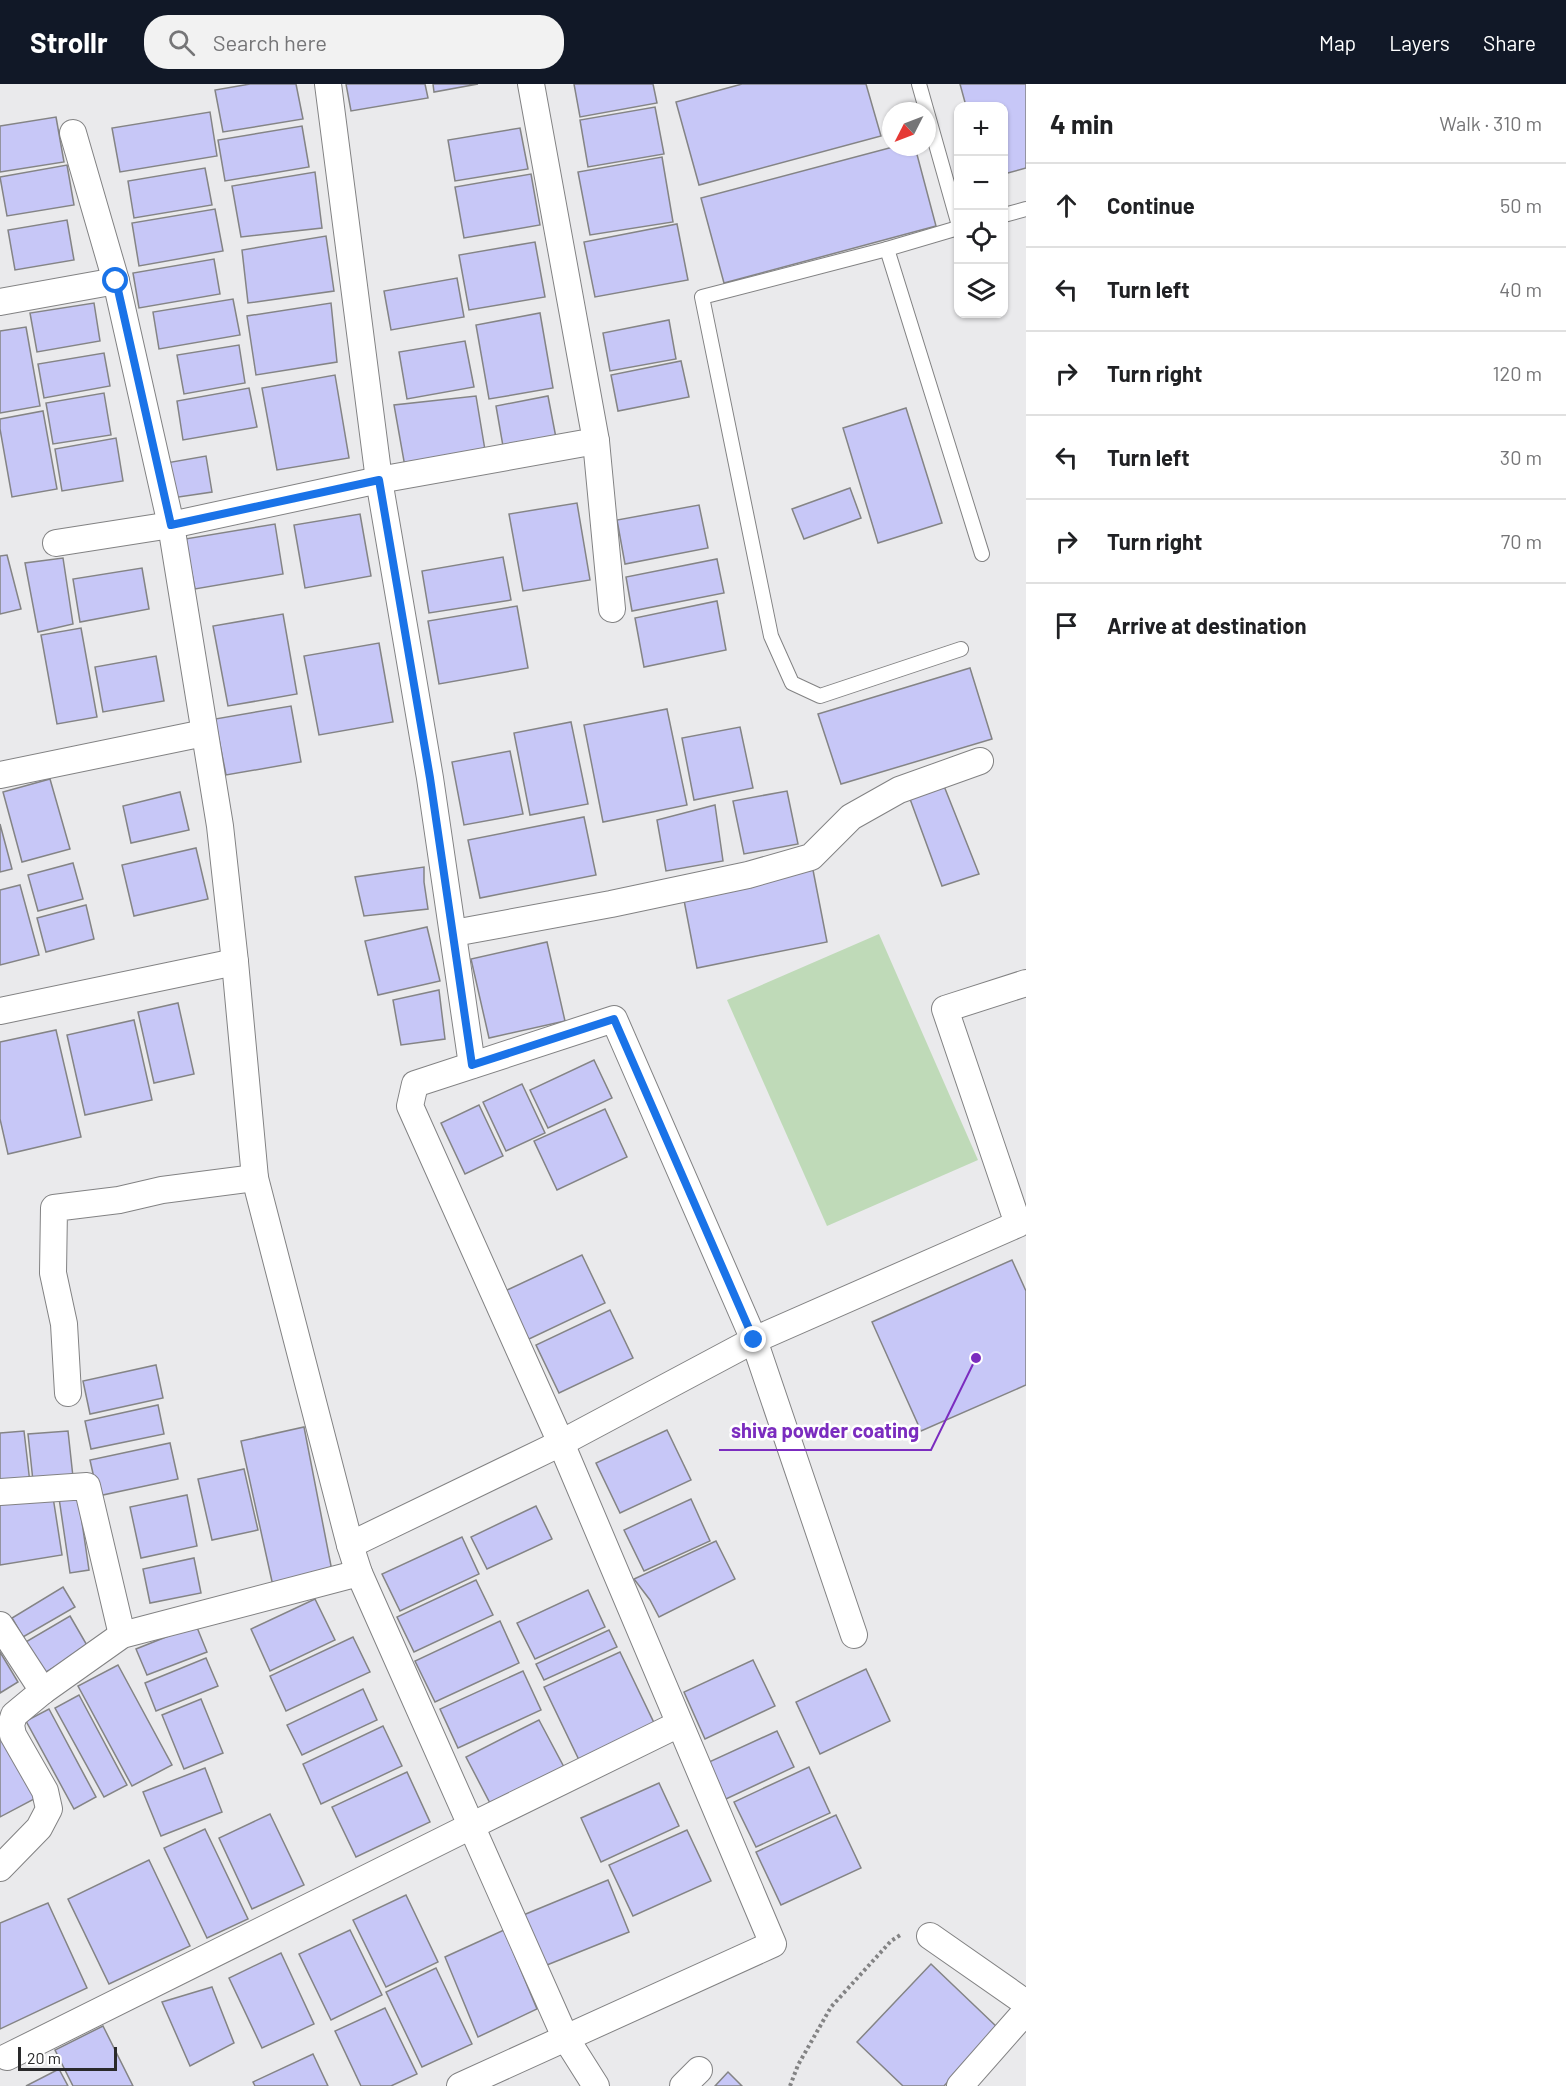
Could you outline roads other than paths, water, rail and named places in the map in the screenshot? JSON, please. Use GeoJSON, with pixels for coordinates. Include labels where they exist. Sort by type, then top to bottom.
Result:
{"type":"FeatureCollection","features":[{"type":"Feature","properties":{"kind":"street"},"geometry":{"type":"LineString","coordinates":[[328,84],[379,480],[430,778],[472,1065]]}},
{"type":"Feature","properties":{"kind":"street"},"geometry":{"type":"LineString","coordinates":[[531,84],[596,441],[612,609]]}},
{"type":"Feature","properties":{"kind":"street"},"geometry":{"type":"LineString","coordinates":[[74,133],[116,281],[171,525],[220,826],[255,1178],[350,1545],[359,1574],[566,2037],[596,2086]]}},
{"type":"Feature","properties":{"kind":"street"},"geometry":{"type":"LineString","coordinates":[[0,302],[116,281]]}},
{"type":"Feature","properties":{"kind":"street"},"geometry":{"type":"LineString","coordinates":[[56,543],[171,525],[379,480],[596,441]]}},
{"type":"Feature","properties":{"kind":"street"},"geometry":{"type":"LineString","coordinates":[[0,775],[204,734]]}},
{"type":"Feature","properties":{"kind":"street"},"geometry":{"type":"LineString","coordinates":[[454,933],[611,904],[748,875],[811,857],[851,817],[899,790],[980,761]]}},
{"type":"Feature","properties":{"kind":"street"},"geometry":{"type":"LineString","coordinates":[[0,1011],[235,963]]}},
{"type":"Feature","properties":{"kind":"street"},"geometry":{"type":"LineString","coordinates":[[350,1545],[561,1443],[754,1340],[1022,1222],[945,1009],[1026,983]]}},
{"type":"Feature","properties":{"kind":"street"},"geometry":{"type":"LineString","coordinates":[[460,2086],[773,1944],[561,1443],[410,1106],[415,1084],[614,1019],[754,1340],[854,1635]]}},
{"type":"Feature","properties":{"kind":"street"},"geometry":{"type":"LineString","coordinates":[[68,1393],[64,1324],[53,1273],[54,1209],[119,1200],[162,1190],[255,1178]]}},
{"type":"Feature","properties":{"kind":"street"},"geometry":{"type":"LineString","coordinates":[[0,1492],[87,1486],[122,1635]]}},
{"type":"Feature","properties":{"kind":"street"},"geometry":{"type":"LineString","coordinates":[[0,1868],[39,1828],[49,1809],[45,1791],[13,1735],[11,1725],[14,1715],[43,1691],[122,1635],[359,1574]]}},
{"type":"Feature","properties":{"kind":"street"},"geometry":{"type":"LineString","coordinates":[[0,1625],[43,1691]]}},
{"type":"Feature","properties":{"kind":"street"},"geometry":{"type":"LineString","coordinates":[[7,2057],[680,1724]]}},
{"type":"Feature","properties":{"kind":"street"},"geometry":{"type":"LineString","coordinates":[[930,1935],[1026,2003]]}},
{"type":"Feature","properties":{"kind":"street"},"geometry":{"type":"LineString","coordinates":[[960,2086],[1026,2011]]}},
{"type":"Feature","properties":{"kind":"lane"},"geometry":{"type":"LineString","coordinates":[[920,84],[955,210]]}},
{"type":"Feature","properties":{"kind":"lane"},"geometry":{"type":"LineString","coordinates":[[1008,214],[1026,209]]}},
{"type":"Feature","properties":{"kind":"lane"},"geometry":{"type":"LineString","coordinates":[[954,229],[702,297],[771,636],[792,683],[820,696],[961,649]]}},
{"type":"Feature","properties":{"kind":"lane"},"geometry":{"type":"LineString","coordinates":[[887,249],[982,554]]}},
{"type":"Feature","properties":{"kind":"place","name":"shiva powder coating"},"geometry":{"type":"Point","coordinates":[976,1358]}}]}
